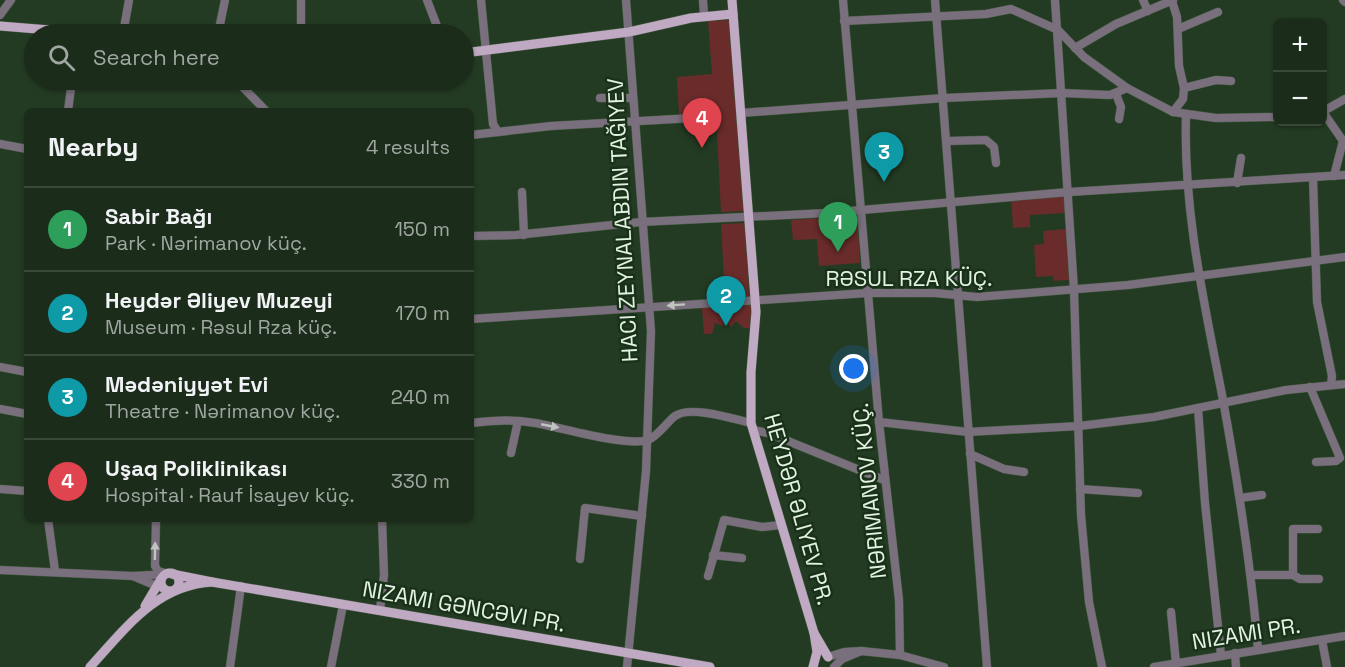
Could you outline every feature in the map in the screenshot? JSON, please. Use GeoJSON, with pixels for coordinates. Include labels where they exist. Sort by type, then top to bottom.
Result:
{"type":"FeatureCollection","features":[{"type":"Feature","properties":{"kind":"main road","name":"HEYDƏR ƏLIYEV PR."},"geometry":{"type":"LineString","coordinates":[[732,0],[755,300],[751,372],[752,426],[814,633]]}},
{"type":"Feature","properties":{"kind":"main road"},"geometry":{"type":"LineString","coordinates":[[474,52],[629,32],[704,16],[733,14]]}},
{"type":"Feature","properties":{"kind":"main road"},"geometry":{"type":"LineString","coordinates":[[0,26],[24,28]]}},
{"type":"Feature","properties":{"kind":"main road"},"geometry":{"type":"LineString","coordinates":[[165,578],[162,586],[169,590],[212,582]]}},
{"type":"Feature","properties":{"kind":"main road"},"geometry":{"type":"LineString","coordinates":[[90,667],[141,613],[178,582],[165,578]]}},
{"type":"Feature","properties":{"kind":"main road"},"geometry":{"type":"LineString","coordinates":[[141,613],[165,578]]}},
{"type":"Feature","properties":{"kind":"main road","name":"NIZAMI GƏNCƏVI PR."},"geometry":{"type":"LineString","coordinates":[[165,578],[240,586],[710,667]]}},
{"type":"Feature","properties":{"kind":"main road"},"geometry":{"type":"LineString","coordinates":[[814,633],[833,667]]}},
{"type":"Feature","properties":{"kind":"main road"},"geometry":{"type":"LineString","coordinates":[[814,633],[815,665]]}},
{"type":"Feature","properties":{"kind":"main road"},"geometry":{"type":"LineString","coordinates":[[815,665],[822,657],[828,657]]}},
{"type":"Feature","properties":{"kind":"street"},"geometry":{"type":"LineString","coordinates":[[0,15],[10,0]]}},
{"type":"Feature","properties":{"kind":"street"},"geometry":{"type":"LineString","coordinates":[[125,24],[129,0]]}},
{"type":"Feature","properties":{"kind":"street"},"geometry":{"type":"LineString","coordinates":[[220,24],[225,0]]}},
{"type":"Feature","properties":{"kind":"street"},"geometry":{"type":"LineString","coordinates":[[301,0],[301,24]]}},
{"type":"Feature","properties":{"kind":"street"},"geometry":{"type":"LineString","coordinates":[[427,0],[436,24]]}},
{"type":"Feature","properties":{"kind":"street"},"geometry":{"type":"LineString","coordinates":[[481,0],[493,124],[498,132]]}},
{"type":"Feature","properties":{"kind":"street"},"geometry":{"type":"LineString","coordinates":[[626,0],[641,222],[650,307],[648,440],[627,667]]}},
{"type":"Feature","properties":{"kind":"street"},"geometry":{"type":"LineString","coordinates":[[703,0],[704,16]]}},
{"type":"Feature","properties":{"kind":"street","name":"NƏRIMANOV KÜÇ."},"geometry":{"type":"LineString","coordinates":[[843,0],[884,480],[899,600],[900,655]]}},
{"type":"Feature","properties":{"kind":"street"},"geometry":{"type":"LineString","coordinates":[[935,0],[987,667]]}},
{"type":"Feature","properties":{"kind":"street"},"geometry":{"type":"LineString","coordinates":[[1009,0],[1011,9]]}},
{"type":"Feature","properties":{"kind":"street"},"geometry":{"type":"LineString","coordinates":[[1055,0],[1069,192],[1080,489],[1087,588],[1102,667]]}},
{"type":"Feature","properties":{"kind":"street"},"geometry":{"type":"LineString","coordinates":[[1143,0],[1148,11]]}},
{"type":"Feature","properties":{"kind":"street"},"geometry":{"type":"LineString","coordinates":[[1060,54],[1067,45],[1074,47],[1116,24],[1172,0],[1178,29],[1179,66],[1184,88],[1183,99],[1173,112]]}},
{"type":"Feature","properties":{"kind":"street"},"geometry":{"type":"LineString","coordinates":[[844,21],[986,14],[1011,9],[1058,30],[1074,47],[1127,88],[1173,112],[1216,118],[1273,117]]}},
{"type":"Feature","properties":{"kind":"street"},"geometry":{"type":"LineString","coordinates":[[1178,29],[1218,12]]}},
{"type":"Feature","properties":{"kind":"street"},"geometry":{"type":"LineString","coordinates":[[1184,88],[1216,80],[1231,81]]}},
{"type":"Feature","properties":{"kind":"street"},"geometry":{"type":"LineString","coordinates":[[741,113],[944,98],[1116,93],[1127,88]]}},
{"type":"Feature","properties":{"kind":"street"},"geometry":{"type":"LineString","coordinates":[[68,108],[71,90]]}},
{"type":"Feature","properties":{"kind":"street"},"geometry":{"type":"LineString","coordinates":[[246,90],[263,108]]}},
{"type":"Feature","properties":{"kind":"street"},"geometry":{"type":"LineString","coordinates":[[1116,93],[1121,107],[1119,119]]}},
{"type":"Feature","properties":{"kind":"street"},"geometry":{"type":"LineString","coordinates":[[600,98],[633,98]]}},
{"type":"Feature","properties":{"kind":"street"},"geometry":{"type":"LineString","coordinates":[[1327,110],[1345,99]]}},
{"type":"Feature","properties":{"kind":"street"},"geometry":{"type":"LineString","coordinates":[[1186,115],[1187,185],[1199,278],[1240,498],[1252,575],[1258,649]]}},
{"type":"Feature","properties":{"kind":"street"},"geometry":{"type":"LineString","coordinates":[[474,135],[551,126],[711,117]]}},
{"type":"Feature","properties":{"kind":"street"},"geometry":{"type":"LineString","coordinates":[[1327,118],[1343,141],[1334,176]]}},
{"type":"Feature","properties":{"kind":"street"},"geometry":{"type":"LineString","coordinates":[[947,141],[986,140],[994,147],[996,164]]}},
{"type":"Feature","properties":{"kind":"street"},"geometry":{"type":"LineString","coordinates":[[0,144],[24,148]]}},
{"type":"Feature","properties":{"kind":"street"},"geometry":{"type":"LineString","coordinates":[[1237,183],[1241,158]]}},
{"type":"Feature","properties":{"kind":"street"},"geometry":{"type":"LineString","coordinates":[[474,236],[524,235],[641,222],[861,210],[1069,192],[1345,176]]}},
{"type":"Feature","properties":{"kind":"street"},"geometry":{"type":"LineString","coordinates":[[1313,178],[1318,311],[1332,376],[1331,385]]}},
{"type":"Feature","properties":{"kind":"street"},"geometry":{"type":"LineString","coordinates":[[522,192],[524,235]]}},
{"type":"Feature","properties":{"kind":"street","name":"RƏSUL RZA KÜÇ."},"geometry":{"type":"LineString","coordinates":[[474,320],[868,293],[977,297],[1199,278],[1345,257]]}},
{"type":"Feature","properties":{"kind":"street"},"geometry":{"type":"LineString","coordinates":[[0,367],[24,371]]}},
{"type":"Feature","properties":{"kind":"street"},"geometry":{"type":"LineString","coordinates":[[879,422],[968,432],[1079,426],[1128,421],[1310,387],[1345,384]]}},
{"type":"Feature","properties":{"kind":"street"},"geometry":{"type":"LineString","coordinates":[[1310,387],[1338,447],[1340,458],[1336,461],[1317,462]]}},
{"type":"Feature","properties":{"kind":"street"},"geometry":{"type":"LineString","coordinates":[[1198,408],[1204,503],[1221,655]]}},
{"type":"Feature","properties":{"kind":"street"},"geometry":{"type":"LineString","coordinates":[[0,409],[24,413]]}},
{"type":"Feature","properties":{"kind":"street"},"geometry":{"type":"LineString","coordinates":[[474,423],[518,421],[613,438],[648,440],[675,416],[685,412],[713,414],[752,426],[884,480]]}},
{"type":"Feature","properties":{"kind":"street"},"geometry":{"type":"LineString","coordinates":[[511,453],[518,421]]}},
{"type":"Feature","properties":{"kind":"street"},"geometry":{"type":"LineString","coordinates":[[970,454],[1004,469],[1024,472]]}},
{"type":"Feature","properties":{"kind":"street"},"geometry":{"type":"LineString","coordinates":[[0,489],[24,491]]}},
{"type":"Feature","properties":{"kind":"street"},"geometry":{"type":"LineString","coordinates":[[1080,489],[1138,493]]}},
{"type":"Feature","properties":{"kind":"street"},"geometry":{"type":"LineString","coordinates":[[1240,498],[1262,495]]}},
{"type":"Feature","properties":{"kind":"street"},"geometry":{"type":"LineString","coordinates":[[580,559],[585,508],[642,516]]}},
{"type":"Feature","properties":{"kind":"street"},"geometry":{"type":"LineString","coordinates":[[708,576],[724,520],[762,527],[782,525]]}},
{"type":"Feature","properties":{"kind":"street"},"geometry":{"type":"LineString","coordinates":[[48,522],[55,571]]}},
{"type":"Feature","properties":{"kind":"street"},"geometry":{"type":"LineString","coordinates":[[156,522],[155,566],[165,578]]}},
{"type":"Feature","properties":{"kind":"street"},"geometry":{"type":"LineString","coordinates":[[380,610],[384,582],[382,522]]}},
{"type":"Feature","properties":{"kind":"street"},"geometry":{"type":"LineString","coordinates":[[1293,575],[1293,529],[1318,530]]}},
{"type":"Feature","properties":{"kind":"street"},"geometry":{"type":"LineString","coordinates":[[713,555],[741,558]]}},
{"type":"Feature","properties":{"kind":"street"},"geometry":{"type":"LineString","coordinates":[[0,570],[165,578]]}},
{"type":"Feature","properties":{"kind":"street"},"geometry":{"type":"LineString","coordinates":[[1252,575],[1293,575],[1300,579],[1319,579]]}},
{"type":"Feature","properties":{"kind":"street"},"geometry":{"type":"LineString","coordinates":[[133,576],[165,578]]}},
{"type":"Feature","properties":{"kind":"street"},"geometry":{"type":"LineString","coordinates":[[230,667],[240,586]]}},
{"type":"Feature","properties":{"kind":"street"},"geometry":{"type":"LineString","coordinates":[[331,667],[343,605]]}},
{"type":"Feature","properties":{"kind":"street"},"geometry":{"type":"LineString","coordinates":[[1171,612],[1176,663]]}},
{"type":"Feature","properties":{"kind":"street","name":"NIZAMI PR."},"geometry":{"type":"LineString","coordinates":[[1158,667],[1345,636]]}},
{"type":"Feature","properties":{"kind":"street"},"geometry":{"type":"LineString","coordinates":[[1322,640],[1326,667]]}},
{"type":"Feature","properties":{"kind":"street"},"geometry":{"type":"LineString","coordinates":[[833,667],[843,659],[861,651]]}},
{"type":"Feature","properties":{"kind":"street"},"geometry":{"type":"LineString","coordinates":[[828,657],[844,652],[861,651],[900,655],[944,667]]}},
{"type":"Feature","properties":{"kind":"street"},"geometry":{"type":"LineString","coordinates":[[1235,653],[1236,667]]}},
{"type":"Feature","properties":{"kind":"shaded area"},"geometry":{"type":"Polygon","coordinates":[[[729,20],[744,211],[721,212],[716,113],[679,116],[677,77],[712,74],[708,21],[729,20]]]}},
{"type":"Feature","properties":{"kind":"shaded area"},"geometry":{"type":"Polygon","coordinates":[[[1065,195],[1066,213],[1030,215],[1030,227],[1013,228],[1011,199],[1065,195]]]}},
{"type":"Feature","properties":{"kind":"shaded area"},"geometry":{"type":"Polygon","coordinates":[[[857,216],[860,263],[819,266],[817,239],[793,240],[791,220],[857,216]]]}},
{"type":"Feature","properties":{"kind":"shaded area"},"geometry":{"type":"Polygon","coordinates":[[[746,223],[749,296],[725,296],[721,224],[746,223]]]}},
{"type":"Feature","properties":{"kind":"shaded area"},"geometry":{"type":"Polygon","coordinates":[[[1066,229],[1069,280],[1054,281],[1053,276],[1036,277],[1034,245],[1044,244],[1043,231],[1066,229]]]}},
{"type":"Feature","properties":{"kind":"shaded area"},"geometry":{"type":"Polygon","coordinates":[[[751,305],[751,328],[744,328],[736,321],[731,327],[727,322],[722,326],[715,323],[712,334],[704,334],[702,308],[751,305]]]}},
{"type":"Feature","properties":{"kind":"place","name":"Uşaq Poliklinikası"},"geometry":{"type":"Point","coordinates":[702,148]}},
{"type":"Feature","properties":{"kind":"place","name":"Mədəniyyət Evi"},"geometry":{"type":"Point","coordinates":[884,182]}},
{"type":"Feature","properties":{"kind":"place","name":"Sabir Bağı"},"geometry":{"type":"Point","coordinates":[838,252]}},
{"type":"Feature","properties":{"kind":"place","name":"Heydər Əliyev Muzeyi"},"geometry":{"type":"Point","coordinates":[726,326]}}]}
